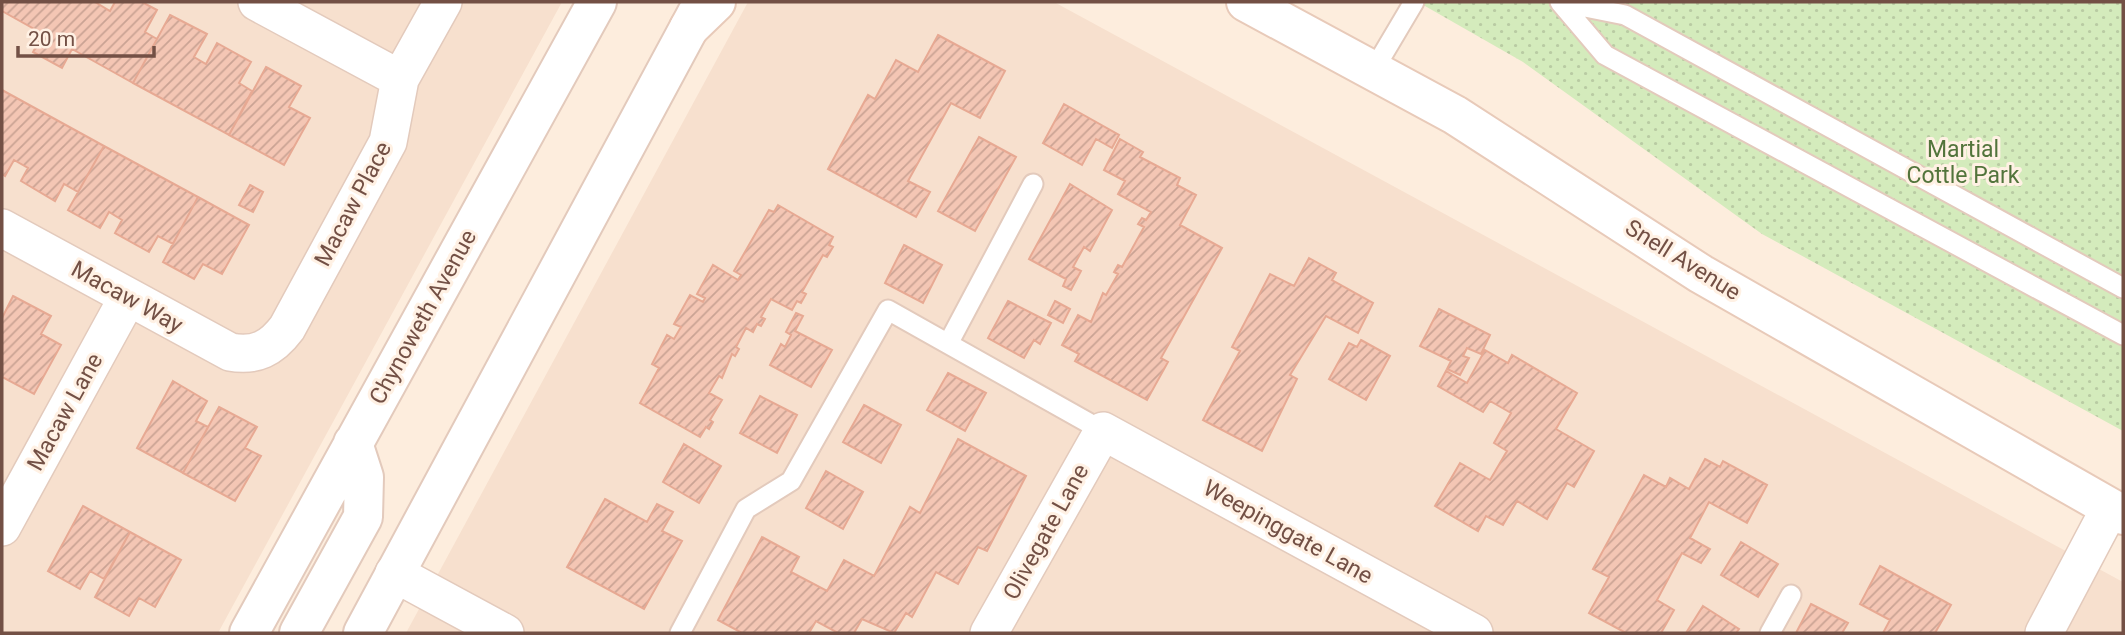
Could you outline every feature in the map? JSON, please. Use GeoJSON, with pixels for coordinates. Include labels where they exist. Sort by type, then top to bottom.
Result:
{"type":"FeatureCollection","features":[{"type":"Feature","properties":{"kind":"street"},"geometry":{"type":"LineString","coordinates":[[257,2],[400,79]]}},
{"type":"Feature","properties":{"kind":"street","name":"Macaw Place"},"geometry":{"type":"LineString","coordinates":[[256,352],[269,348],[287,328],[388,142],[400,79],[443,2]]}},
{"type":"Feature","properties":{"kind":"street","name":"Chynoweth Avenue"},"geometry":{"type":"LineString","coordinates":[[249,633],[597,2]]}},
{"type":"Feature","properties":{"kind":"street"},"geometry":{"type":"LineString","coordinates":[[363,633],[696,15],[716,2]]}},
{"type":"Feature","properties":{"kind":"street","name":"Snell Avenue"},"geometry":{"type":"LineString","coordinates":[[1246,2],[1455,115],[1702,274],[2116,511]]}},
{"type":"Feature","properties":{"kind":"street","name":"Macaw Way"},"geometry":{"type":"LineString","coordinates":[[2,228],[230,352],[256,352]]}},
{"type":"Feature","properties":{"kind":"street","name":"Macaw Lane"},"geometry":{"type":"LineString","coordinates":[[2,527],[128,297]]}},
{"type":"Feature","properties":{"kind":"street","name":"Olivegate Lane"},"geometry":{"type":"LineString","coordinates":[[989,633],[1103,430]]}},
{"type":"Feature","properties":{"kind":"street","name":"Weepinggate Lane"},"geometry":{"type":"LineString","coordinates":[[1103,430],[1474,633]]}},
{"type":"Feature","properties":{"kind":"street"},"geometry":{"type":"LineString","coordinates":[[299,633],[363,517],[364,477],[353,443]]}},
{"type":"Feature","properties":{"kind":"street"},"geometry":{"type":"LineString","coordinates":[[2043,633],[2116,511]]}},
{"type":"Feature","properties":{"kind":"street"},"geometry":{"type":"LineString","coordinates":[[394,573],[505,633]]}},
{"type":"Feature","properties":{"kind":"lane"},"geometry":{"type":"LineString","coordinates":[[1373,71],[1414,2]]}},
{"type":"Feature","properties":{"kind":"lane"},"geometry":{"type":"LineString","coordinates":[[1559,2],[1625,15],[2123,288]]}},
{"type":"Feature","properties":{"kind":"lane"},"geometry":{"type":"LineString","coordinates":[[1559,2],[1605,55],[2123,335]]}},
{"type":"Feature","properties":{"kind":"lane"},"geometry":{"type":"LineString","coordinates":[[949,342],[1033,184]]}},
{"type":"Feature","properties":{"kind":"lane"},"geometry":{"type":"LineString","coordinates":[[680,633],[747,509],[791,481],[888,310],[1103,430]]}},
{"type":"Feature","properties":{"kind":"lane"},"geometry":{"type":"LineString","coordinates":[[1770,633],[1791,595]]}},
{"type":"Feature","properties":{"kind":"shaded area"},"geometry":{"type":"Polygon","coordinates":[[[2,2],[562,2],[218,633],[2,633],[2,2]]]}},
{"type":"Feature","properties":{"kind":"shaded area"},"geometry":{"type":"Polygon","coordinates":[[[748,2],[1054,2],[2123,582],[2123,633],[406,633],[748,2]]]}},
{"type":"Feature","properties":{"kind":"green space","name":"Martial Cottle Park"},"geometry":{"type":"Polygon","coordinates":[[[1418,2],[2123,2],[2123,431],[1762,234],[1523,62],[1418,2]]]}},
{"type":"Feature","properties":{"kind":"building"},"geometry":{"type":"Polygon","coordinates":[[[2,2],[95,2],[110,11],[115,2],[142,2],[157,10],[145,32],[157,39],[133,83],[72,49],[62,68],[33,52],[43,34],[2,11],[2,2]]]}},
{"type":"Feature","properties":{"kind":"building"},"geometry":{"type":"Polygon","coordinates":[[[170,15],[207,34],[194,57],[206,64],[217,43],[251,62],[239,83],[252,91],[229,135],[133,83],[170,15]]]}},
{"type":"Feature","properties":{"kind":"building"},"geometry":{"type":"Polygon","coordinates":[[[938,35],[1005,71],[980,118],[951,103],[908,181],[930,192],[916,217],[828,169],[868,95],[875,99],[896,60],[918,72],[938,35]]]}},
{"type":"Feature","properties":{"kind":"building"},"geometry":{"type":"Polygon","coordinates":[[[266,67],[301,86],[289,107],[310,118],[284,165],[229,135],[266,67]]]}},
{"type":"Feature","properties":{"kind":"building"},"geometry":{"type":"Polygon","coordinates":[[[2,90],[104,146],[78,192],[64,184],[55,201],[21,181],[28,168],[14,160],[5,176],[2,174],[2,90]]]}},
{"type":"Feature","properties":{"kind":"building"},"geometry":{"type":"Polygon","coordinates":[[[1064,104],[1119,135],[1112,148],[1096,139],[1082,165],[1043,143],[1064,104]]]}},
{"type":"Feature","properties":{"kind":"building"},"geometry":{"type":"Polygon","coordinates":[[[979,137],[1016,157],[975,231],[938,211],[979,137]]]}},
{"type":"Feature","properties":{"kind":"building"},"geometry":{"type":"Polygon","coordinates":[[[1120,139],[1143,152],[1140,157],[1180,178],[1177,185],[1196,195],[1180,225],[1222,248],[1161,358],[1168,362],[1147,400],[1075,361],[1079,354],[1062,345],[1078,315],[1091,322],[1103,293],[1106,295],[1118,274],[1114,272],[1118,265],[1122,267],[1144,227],[1138,224],[1142,218],[1146,220],[1151,212],[1118,194],[1125,181],[1104,170],[1120,139]]]}},
{"type":"Feature","properties":{"kind":"building"},"geometry":{"type":"Polygon","coordinates":[[[104,146],[198,197],[173,244],[158,236],[149,252],[115,233],[122,220],[109,212],[100,228],[68,210],[104,146]]]}},
{"type":"Feature","properties":{"kind":"building"},"geometry":{"type":"Polygon","coordinates":[[[1070,184],[1112,210],[1090,251],[1084,247],[1073,267],[1081,271],[1071,290],[1063,286],[1066,279],[1029,259],[1070,184]]]}},
{"type":"Feature","properties":{"kind":"building"},"geometry":{"type":"Polygon","coordinates":[[[250,185],[263,192],[253,212],[239,205],[250,185]]]}},
{"type":"Feature","properties":{"kind":"building"},"geometry":{"type":"Polygon","coordinates":[[[198,197],[249,225],[222,274],[203,264],[194,279],[163,262],[198,197]]]}},
{"type":"Feature","properties":{"kind":"building"},"geometry":{"type":"Polygon","coordinates":[[[778,205],[833,237],[829,245],[833,247],[827,257],[823,255],[802,292],[806,294],[801,303],[797,301],[792,310],[771,299],[761,317],[765,319],[761,326],[757,324],[753,332],[746,328],[736,347],[739,349],[735,356],[732,354],[722,378],[719,376],[709,393],[722,400],[710,420],[713,422],[709,429],[706,427],[700,437],[640,403],[659,368],[652,364],[667,335],[674,339],[681,327],[674,324],[690,295],[703,302],[705,298],[697,294],[713,265],[738,280],[741,275],[734,271],[769,210],[774,212],[778,205]]]}},
{"type":"Feature","properties":{"kind":"building"},"geometry":{"type":"Polygon","coordinates":[[[904,245],[942,265],[923,303],[885,283],[904,245]]]}},
{"type":"Feature","properties":{"kind":"building"},"geometry":{"type":"Polygon","coordinates":[[[1309,258],[1336,273],[1332,280],[1373,303],[1358,333],[1326,316],[1290,375],[1297,379],[1262,451],[1203,420],[1240,351],[1232,347],[1270,274],[1294,286],[1309,258]]]}},
{"type":"Feature","properties":{"kind":"building"},"geometry":{"type":"Polygon","coordinates":[[[13,296],[51,316],[41,334],[61,345],[34,394],[2,377],[2,318],[13,296]]]}},
{"type":"Feature","properties":{"kind":"building"},"geometry":{"type":"Polygon","coordinates":[[[1008,301],[1051,323],[1040,344],[1034,340],[1024,358],[988,338],[1008,301]]]}},
{"type":"Feature","properties":{"kind":"building"},"geometry":{"type":"Polygon","coordinates":[[[1055,301],[1070,309],[1063,323],[1048,315],[1055,301]]]}},
{"type":"Feature","properties":{"kind":"building"},"geometry":{"type":"Polygon","coordinates":[[[1439,309],[1490,335],[1481,354],[1467,348],[1463,356],[1469,358],[1460,375],[1447,369],[1451,361],[1420,346],[1439,309]]]}},
{"type":"Feature","properties":{"kind":"building"},"geometry":{"type":"Polygon","coordinates":[[[796,313],[803,316],[795,331],[832,350],[811,387],[770,365],[781,344],[785,347],[791,335],[786,332],[796,313]]]}},
{"type":"Feature","properties":{"kind":"building"},"geometry":{"type":"Polygon","coordinates":[[[1361,340],[1390,356],[1366,400],[1329,379],[1349,343],[1357,347],[1361,340]]]}},
{"type":"Feature","properties":{"kind":"building"},"geometry":{"type":"Polygon","coordinates":[[[1485,350],[1508,363],[1512,355],[1577,393],[1556,429],[1594,451],[1574,487],[1567,483],[1547,519],[1517,501],[1503,525],[1486,516],[1478,531],[1435,506],[1460,463],[1490,480],[1507,451],[1494,443],[1511,413],[1490,401],[1483,412],[1438,386],[1446,371],[1467,383],[1485,350]]]}},
{"type":"Feature","properties":{"kind":"building"},"geometry":{"type":"Polygon","coordinates":[[[948,373],[986,393],[965,431],[927,410],[948,373]]]}},
{"type":"Feature","properties":{"kind":"building"},"geometry":{"type":"Polygon","coordinates":[[[173,381],[207,401],[196,421],[208,427],[183,473],[137,448],[173,381]]]}},
{"type":"Feature","properties":{"kind":"building"},"geometry":{"type":"Polygon","coordinates":[[[760,396],[797,415],[777,453],[740,433],[760,396]]]}},
{"type":"Feature","properties":{"kind":"building"},"geometry":{"type":"Polygon","coordinates":[[[864,405],[901,425],[881,463],[843,442],[864,405]]]}},
{"type":"Feature","properties":{"kind":"building"},"geometry":{"type":"Polygon","coordinates":[[[219,407],[257,427],[245,448],[261,456],[235,501],[183,473],[219,407]]]}},
{"type":"Feature","properties":{"kind":"building"},"geometry":{"type":"Polygon","coordinates":[[[958,439],[1026,476],[987,551],[978,547],[958,584],[936,572],[912,617],[906,613],[894,633],[862,619],[854,633],[838,633],[816,621],[809,633],[742,633],[718,620],[762,537],[799,557],[791,572],[827,591],[844,560],[874,576],[910,507],[920,513],[958,439]]]}},
{"type":"Feature","properties":{"kind":"building"},"geometry":{"type":"Polygon","coordinates":[[[684,444],[721,466],[699,503],[663,482],[684,444]]]}},
{"type":"Feature","properties":{"kind":"building"},"geometry":{"type":"Polygon","coordinates":[[[1705,459],[1720,467],[1723,461],[1767,485],[1747,523],[1709,502],[1690,538],[1710,549],[1701,563],[1682,553],[1657,600],[1674,610],[1661,633],[1626,633],[1589,613],[1609,577],[1593,569],[1644,475],[1666,487],[1670,478],[1689,489],[1705,459]]]}},
{"type":"Feature","properties":{"kind":"building"},"geometry":{"type":"Polygon","coordinates":[[[826,471],[863,492],[843,529],[806,508],[826,471]]]}},
{"type":"Feature","properties":{"kind":"building"},"geometry":{"type":"Polygon","coordinates":[[[605,499],[647,522],[657,504],[673,512],[662,531],[682,541],[644,609],[567,567],[605,499]]]}},
{"type":"Feature","properties":{"kind":"building"},"geometry":{"type":"Polygon","coordinates":[[[83,506],[130,532],[104,579],[90,571],[80,589],[48,571],[83,506]]]}},
{"type":"Feature","properties":{"kind":"building"},"geometry":{"type":"Polygon","coordinates":[[[130,532],[181,560],[155,607],[139,598],[129,616],[95,597],[130,532]]]}},
{"type":"Feature","properties":{"kind":"building"},"geometry":{"type":"Polygon","coordinates":[[[1741,542],[1778,564],[1758,597],[1721,575],[1741,542]]]}},
{"type":"Feature","properties":{"kind":"building"},"geometry":{"type":"Polygon","coordinates":[[[1880,566],[1951,605],[1935,633],[1883,633],[1890,620],[1860,604],[1880,566]]]}},
{"type":"Feature","properties":{"kind":"building"},"geometry":{"type":"Polygon","coordinates":[[[1811,604],[1848,623],[1842,633],[1796,633],[1811,604]]]}},
{"type":"Feature","properties":{"kind":"building"},"geometry":{"type":"Polygon","coordinates":[[[1703,606],[1739,629],[1736,633],[1686,633],[1703,606]]]}}]}
